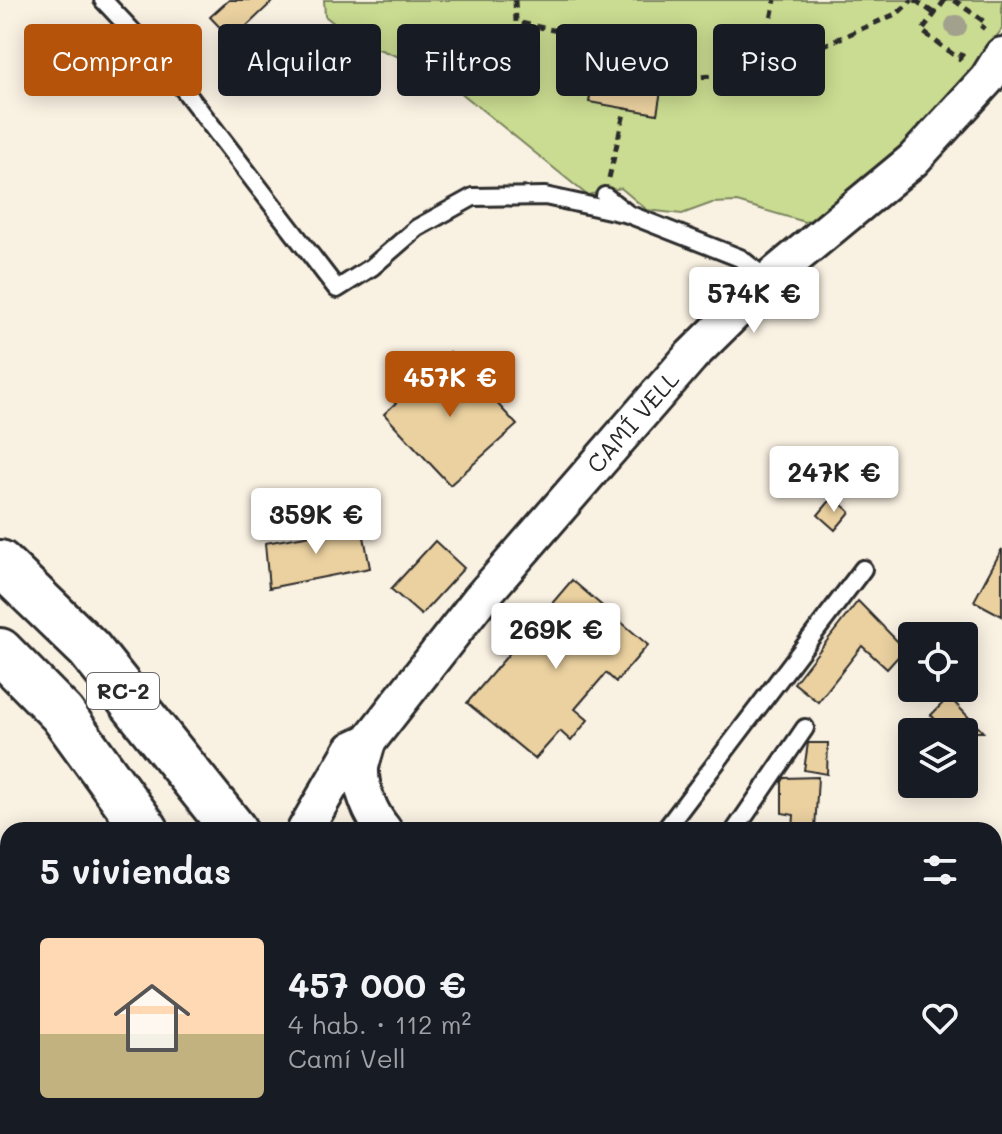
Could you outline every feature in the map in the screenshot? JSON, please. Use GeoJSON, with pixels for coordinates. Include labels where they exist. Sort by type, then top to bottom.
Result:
{"type":"FeatureCollection","features":[{"type":"Feature","properties":{"kind":"main road","name":"RC-2"},"geometry":{"type":"LineString","coordinates":[[0,563],[89,649],[228,822]]}},
{"type":"Feature","properties":{"kind":"main road","name":"RC-2"},"geometry":{"type":"LineString","coordinates":[[0,651],[62,714],[140,822]]}},
{"type":"Feature","properties":{"kind":"street","name":"CAMÍ VELL"},"geometry":{"type":"LineString","coordinates":[[310,822],[352,749],[368,742],[479,600],[691,356],[768,280],[913,160],[992,66]]}},
{"type":"Feature","properties":{"kind":"street"},"geometry":{"type":"LineString","coordinates":[[368,742],[361,769],[364,788],[377,822]]}},
{"type":"Feature","properties":{"kind":"lane"},"geometry":{"type":"LineString","coordinates":[[103,0],[168,69],[337,289],[372,267],[417,228],[473,197],[545,196],[628,214],[740,258],[768,280]]}},
{"type":"Feature","properties":{"kind":"lane"},"geometry":{"type":"LineString","coordinates":[[605,196],[628,214]]}},
{"type":"Feature","properties":{"kind":"lane"},"geometry":{"type":"LineString","coordinates":[[671,822],[863,569]]}},
{"type":"Feature","properties":{"kind":"lane"},"geometry":{"type":"LineString","coordinates":[[740,822],[805,728]]}},
{"type":"Feature","properties":{"kind":"path"},"geometry":{"type":"LineString","coordinates":[[515,0],[516,22],[556,31]]}},
{"type":"Feature","properties":{"kind":"path"},"geometry":{"type":"LineString","coordinates":[[770,24],[775,0]]}},
{"type":"Feature","properties":{"kind":"path"},"geometry":{"type":"LineString","coordinates":[[825,45],[898,13],[914,0],[935,14]]}},
{"type":"Feature","properties":{"kind":"path"},"geometry":{"type":"LineString","coordinates":[[945,0],[922,31],[959,59],[968,47]]}},
{"type":"Feature","properties":{"kind":"path"},"geometry":{"type":"LineString","coordinates":[[954,0],[986,23],[992,66]]}},
{"type":"Feature","properties":{"kind":"path"},"geometry":{"type":"LineString","coordinates":[[605,196],[625,109]]}},
{"type":"Feature","properties":{"kind":"green space"},"geometry":{"type":"Polygon","coordinates":[[[324,0],[1002,0],[1002,29],[940,113],[919,135],[818,218],[805,222],[737,202],[712,203],[682,214],[647,210],[621,188],[587,195],[465,96],[540,96],[540,24],[397,24],[397,56],[381,50],[381,24],[335,24],[325,16],[324,0]]]}},
{"type":"Feature","properties":{"kind":"building"},"geometry":{"type":"Polygon","coordinates":[[[229,0],[274,0],[249,24],[218,25],[210,17],[229,0]]]}},
{"type":"Feature","properties":{"kind":"building"},"geometry":{"type":"Polygon","coordinates":[[[590,96],[660,96],[657,114],[589,102],[590,96]]]}},
{"type":"Feature","properties":{"kind":"building"},"geometry":{"type":"Polygon","coordinates":[[[450,352],[517,425],[450,485],[384,414],[450,352]]]}},
{"type":"Feature","properties":{"kind":"building"},"geometry":{"type":"Polygon","coordinates":[[[833,497],[850,512],[835,530],[818,515],[833,497]]]}},
{"type":"Feature","properties":{"kind":"building"},"geometry":{"type":"Polygon","coordinates":[[[362,526],[370,568],[269,588],[265,543],[362,526]]]}},
{"type":"Feature","properties":{"kind":"building"},"geometry":{"type":"Polygon","coordinates":[[[435,541],[464,568],[421,615],[391,589],[435,541]]]}},
{"type":"Feature","properties":{"kind":"building"},"geometry":{"type":"Polygon","coordinates":[[[1002,549],[1002,616],[974,601],[1002,549]]]}},
{"type":"Feature","properties":{"kind":"building"},"geometry":{"type":"Polygon","coordinates":[[[572,580],[648,645],[616,682],[606,673],[575,709],[588,720],[571,741],[560,731],[535,759],[467,703],[572,580]]]}},
{"type":"Feature","properties":{"kind":"building"},"geometry":{"type":"Polygon","coordinates":[[[858,601],[898,642],[898,657],[887,669],[862,646],[818,702],[794,683],[858,601]]]}},
{"type":"Feature","properties":{"kind":"building"},"geometry":{"type":"Polygon","coordinates":[[[944,702],[954,702],[969,718],[934,718],[931,715],[944,702]]]}},
{"type":"Feature","properties":{"kind":"building"},"geometry":{"type":"Polygon","coordinates":[[[808,743],[828,743],[827,774],[804,770],[808,743]]]}},
{"type":"Feature","properties":{"kind":"building"},"geometry":{"type":"Polygon","coordinates":[[[818,777],[815,822],[794,822],[794,815],[782,813],[784,778],[818,777]]]}}]}
